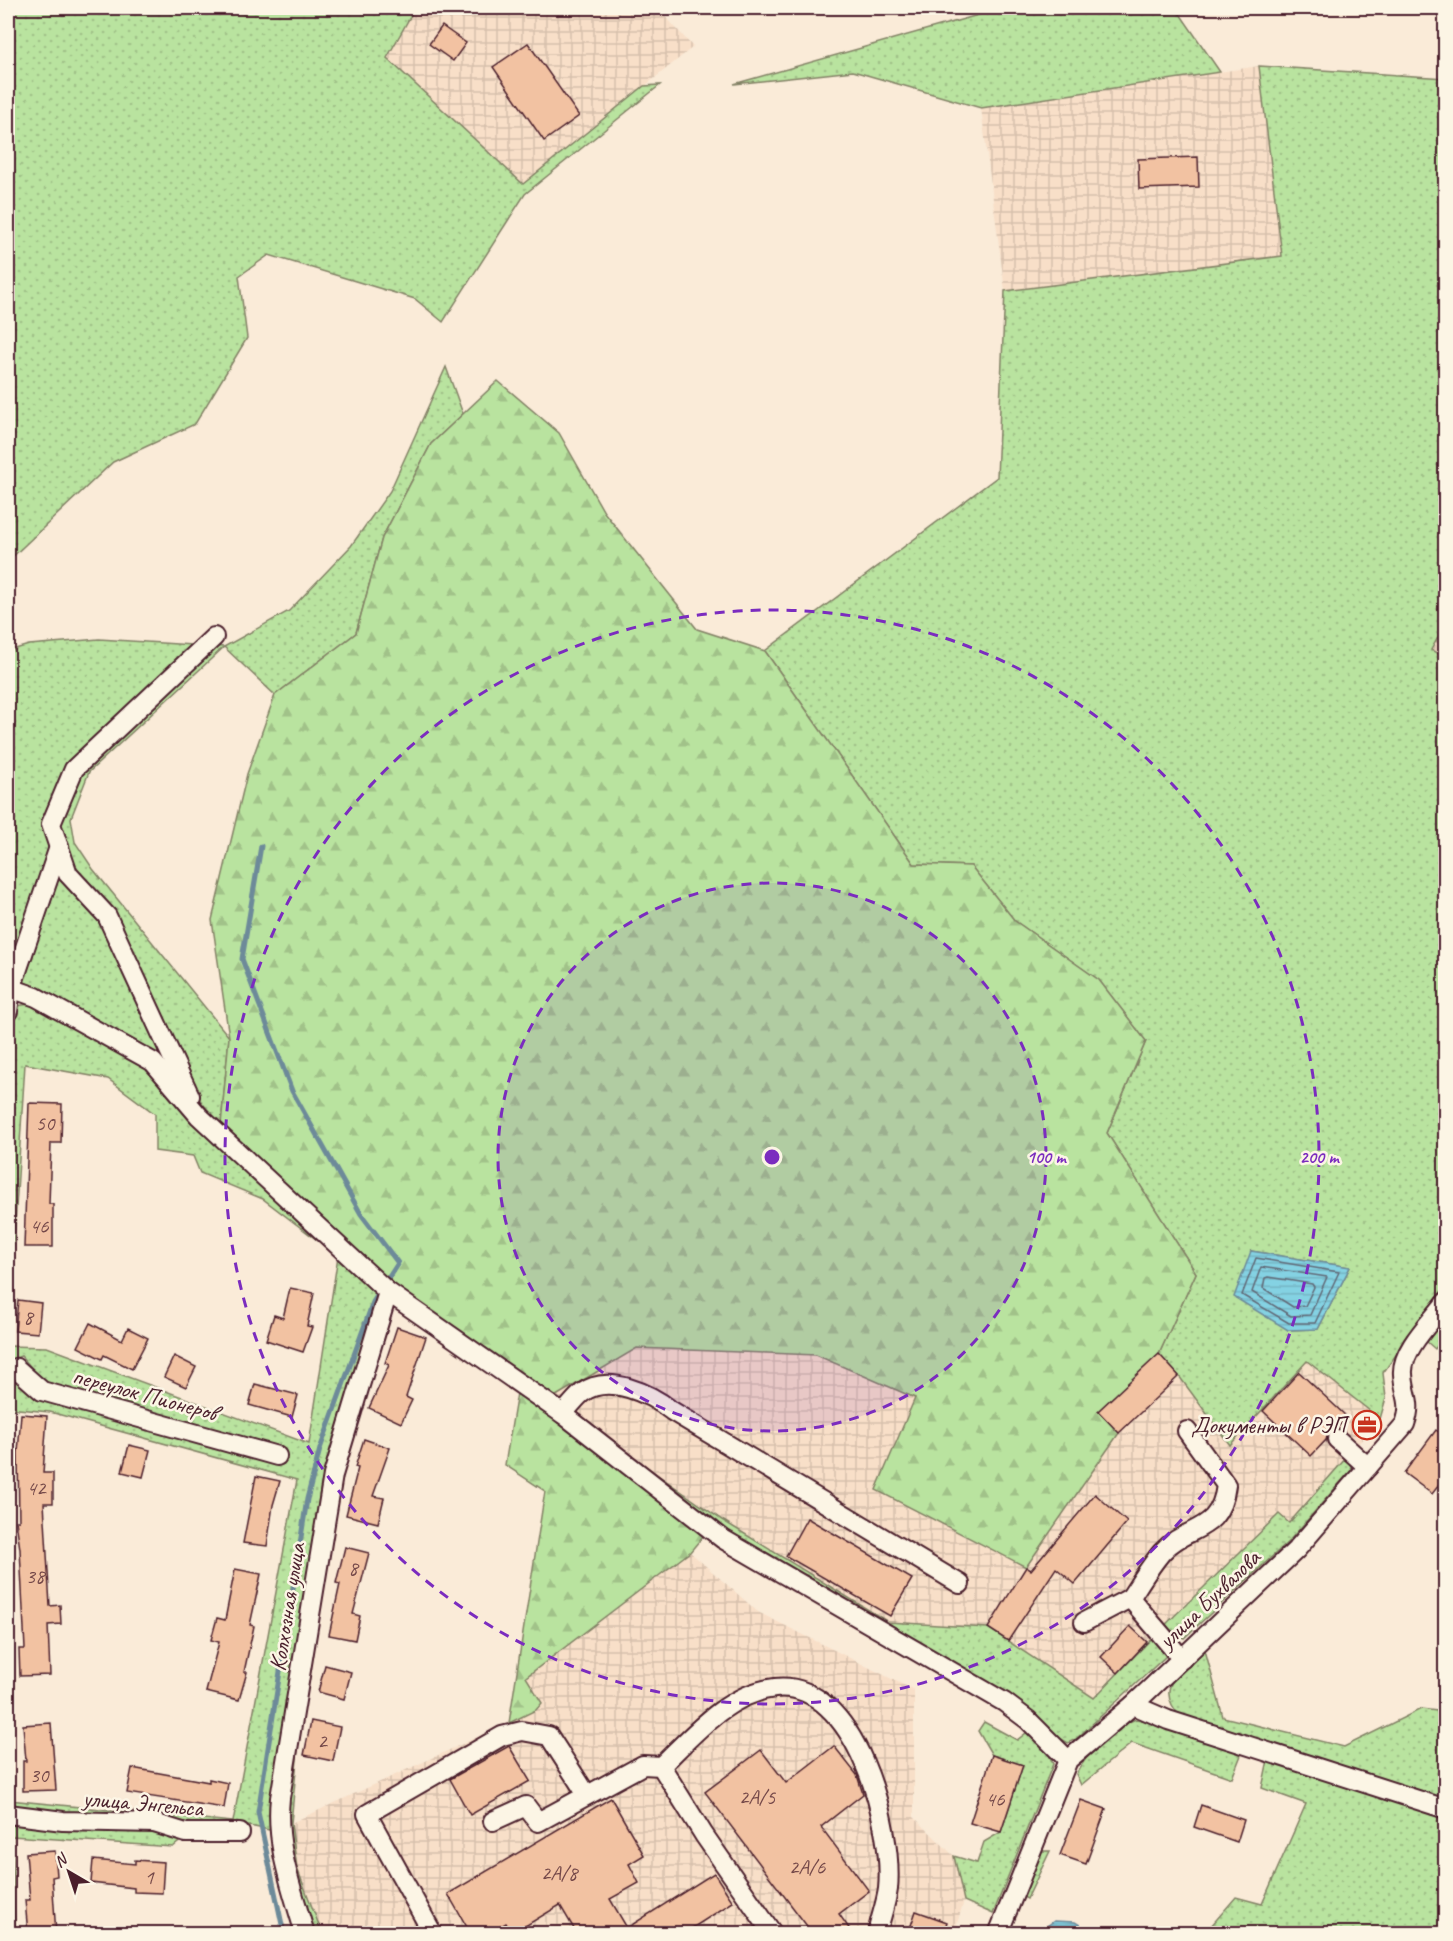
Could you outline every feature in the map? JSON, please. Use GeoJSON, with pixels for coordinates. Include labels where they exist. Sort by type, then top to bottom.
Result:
{"type":"FeatureCollection","features":[{"type":"Feature","properties":{"kind":"street"},"geometry":{"type":"LineString","coordinates":[[199,1116],[107,915],[68,874],[51,824],[74,769],[214,637]]}},
{"type":"Feature","properties":{"kind":"street"},"geometry":{"type":"LineString","coordinates":[[8,1011],[9,988],[60,847]]}},
{"type":"Feature","properties":{"kind":"street"},"geometry":{"type":"LineString","coordinates":[[9,988],[36,997],[153,1062],[199,1116],[388,1292],[563,1414],[723,1539],[1004,1702],[1028,1720],[1068,1760]]}},
{"type":"Feature","properties":{"kind":"street","name":"Колхозная улица"},"geometry":{"type":"LineString","coordinates":[[305,1934],[280,1846],[277,1824],[280,1798],[333,1475],[388,1292]]}},
{"type":"Feature","properties":{"kind":"street","name":"улица Бухвалова"},"geometry":{"type":"LineString","coordinates":[[998,1934],[1068,1760],[1133,1705],[1296,1550],[1405,1424],[1410,1403],[1402,1372],[1409,1352],[1446,1302]]}},
{"type":"Feature","properties":{"kind":"street","name":"переулок Пионеров"},"geometry":{"type":"LineString","coordinates":[[8,1372],[16,1368],[42,1391],[277,1456]]}},
{"type":"Feature","properties":{"kind":"street"},"geometry":{"type":"LineString","coordinates":[[563,1414],[583,1393],[600,1385],[629,1389],[657,1398],[672,1411],[779,1477],[960,1584]]}},
{"type":"Feature","properties":{"kind":"street"},"geometry":{"type":"LineString","coordinates":[[1084,1622],[1130,1598],[1163,1551],[1206,1524],[1224,1506],[1226,1485],[1187,1431]]}},
{"type":"Feature","properties":{"kind":"street"},"geometry":{"type":"LineString","coordinates":[[1337,1438],[1368,1467]]}},
{"type":"Feature","properties":{"kind":"street"},"geometry":{"type":"LineString","coordinates":[[1130,1598],[1182,1659]]}},
{"type":"Feature","properties":{"kind":"street"},"geometry":{"type":"LineString","coordinates":[[493,1821],[526,1806],[538,1822],[643,1765],[661,1766],[700,1728],[727,1707],[752,1694],[777,1687],[809,1693],[833,1713],[853,1739],[874,1785],[886,1841],[888,1889],[877,1934]]}},
{"type":"Feature","properties":{"kind":"street"},"geometry":{"type":"LineString","coordinates":[[1133,1705],[1168,1720],[1446,1809]]}},
{"type":"Feature","properties":{"kind":"street"},"geometry":{"type":"LineString","coordinates":[[433,1934],[367,1814],[502,1736],[522,1731],[549,1736],[587,1795]]}},
{"type":"Feature","properties":{"kind":"street"},"geometry":{"type":"LineString","coordinates":[[661,1766],[704,1835],[773,1934]]}},
{"type":"Feature","properties":{"kind":"street","name":"улица Энгельса"},"geometry":{"type":"LineString","coordinates":[[8,1814],[63,1821],[154,1823],[186,1833],[240,1833]]}},
{"type":"Feature","properties":{"kind":"shaded area"},"geometry":{"type":"Polygon","coordinates":[[[415,8],[658,8],[693,47],[523,185],[387,58],[415,8]]]}},
{"type":"Feature","properties":{"kind":"shaded area"},"geometry":{"type":"Polygon","coordinates":[[[1259,66],[1282,256],[1005,291],[981,108],[1259,66]]]}},
{"type":"Feature","properties":{"kind":"shaded area"},"geometry":{"type":"Polygon","coordinates":[[[1445,623],[1445,658],[1431,650],[1445,623]]]}},
{"type":"Feature","properties":{"kind":"shaded area"},"geometry":{"type":"Polygon","coordinates":[[[637,1348],[816,1355],[915,1398],[1098,1411],[1159,1354],[1179,1376],[1307,1361],[1380,1419],[1289,1523],[1279,1515],[1094,1698],[988,1628],[888,1622],[722,1520],[551,1399],[637,1348]]]}},
{"type":"Feature","properties":{"kind":"shaded area"},"geometry":{"type":"Polygon","coordinates":[[[690,1552],[758,1612],[914,1690],[914,1817],[954,1856],[964,1901],[954,1933],[322,1933],[297,1868],[291,1823],[536,1710],[542,1703],[526,1677],[690,1552]]]}},
{"type":"Feature","properties":{"kind":"green space"},"geometry":{"type":"Polygon","coordinates":[[[8,8],[415,8],[387,58],[523,184],[644,86],[660,85],[525,194],[443,322],[415,299],[269,255],[239,276],[247,338],[195,424],[113,462],[8,561],[8,8]]]}},
{"type":"Feature","properties":{"kind":"green space"},"geometry":{"type":"Polygon","coordinates":[[[1003,8],[1176,8],[1220,72],[981,108],[853,71],[734,84],[1003,8]]]}},
{"type":"Feature","properties":{"kind":"green space"},"geometry":{"type":"Polygon","coordinates":[[[1259,66],[1445,78],[1446,201],[1442,248],[1446,249],[1446,623],[1431,650],[1446,658],[1446,1285],[1383,1373],[1386,1398],[1380,1419],[1307,1361],[1230,1445],[1179,1376],[1159,1354],[1196,1273],[1107,1133],[1146,1041],[1099,980],[1015,921],[971,866],[914,864],[765,651],[997,477],[1005,291],[1282,256],[1259,66]],[[1251,1251],[1288,1330],[1318,1329],[1350,1267],[1251,1251]]]}},
{"type":"Feature","properties":{"kind":"green space"},"geometry":{"type":"Polygon","coordinates":[[[446,367],[463,414],[431,444],[382,538],[356,633],[275,695],[224,647],[289,611],[351,546],[390,491],[446,367]]]}},
{"type":"Feature","properties":{"kind":"green space"},"geometry":{"type":"Polygon","coordinates":[[[498,381],[559,433],[604,512],[697,629],[765,651],[914,864],[971,866],[1015,921],[1099,980],[1146,1041],[1107,1133],[1196,1273],[1159,1354],[1098,1411],[1119,1433],[1026,1567],[876,1490],[915,1398],[816,1355],[637,1348],[551,1399],[391,1286],[221,1125],[229,1037],[212,920],[247,774],[275,695],[356,633],[382,538],[431,444],[498,381]]]}},
{"type":"Feature","properties":{"kind":"green space"},"geometry":{"type":"Polygon","coordinates":[[[99,639],[224,647],[89,772],[71,818],[75,842],[93,869],[229,1037],[221,1125],[164,1058],[8,973],[8,651],[29,645],[99,639]]]}},
{"type":"Feature","properties":{"kind":"green space"},"geometry":{"type":"Polygon","coordinates":[[[30,1004],[149,1067],[383,1294],[321,1484],[270,1830],[249,1826],[187,1829],[8,1808],[8,1670],[9,1800],[233,1822],[297,1480],[50,1412],[8,1408],[8,1381],[12,1379],[38,1397],[45,1383],[21,1356],[8,1361],[8,1346],[47,1347],[309,1444],[338,1256],[263,1199],[200,1173],[193,1156],[155,1151],[155,1114],[108,1079],[25,1064],[8,1335],[8,1050],[16,1006],[30,1004]]]}},
{"type":"Feature","properties":{"kind":"green space"},"geometry":{"type":"Polygon","coordinates":[[[1445,1317],[1445,1335],[1435,1349],[1427,1342],[1445,1317]]]}},
{"type":"Feature","properties":{"kind":"green space"},"geometry":{"type":"Polygon","coordinates":[[[517,1393],[558,1421],[704,1535],[690,1552],[526,1677],[542,1703],[536,1710],[509,1723],[545,1491],[505,1465],[517,1393]]]}},
{"type":"Feature","properties":{"kind":"green space"},"geometry":{"type":"Polygon","coordinates":[[[571,1414],[722,1520],[888,1622],[988,1628],[1094,1698],[1155,1635],[1166,1656],[1076,1739],[1068,1743],[726,1535],[571,1414]]]}},
{"type":"Feature","properties":{"kind":"green space"},"geometry":{"type":"Polygon","coordinates":[[[1347,1457],[1352,1469],[1289,1541],[1184,1638],[1164,1626],[1279,1514],[1289,1523],[1347,1457]]]}},
{"type":"Feature","properties":{"kind":"green space"},"geometry":{"type":"Polygon","coordinates":[[[1205,1650],[1223,1717],[1344,1747],[1421,1709],[1445,1712],[1445,1804],[1182,1718],[1173,1707],[1169,1697],[1169,1688],[1179,1673],[1205,1650]]]}},
{"type":"Feature","properties":{"kind":"green space"},"geometry":{"type":"Polygon","coordinates":[[[303,1696],[291,1823],[297,1868],[322,1933],[309,1933],[282,1823],[303,1696]]]}},
{"type":"Feature","properties":{"kind":"green space"},"geometry":{"type":"Polygon","coordinates":[[[1136,1719],[1165,1724],[1243,1750],[1232,1778],[1132,1743],[1081,1785],[1076,1774],[1087,1757],[1110,1734],[1136,1719]]]}},
{"type":"Feature","properties":{"kind":"green space"},"geometry":{"type":"Polygon","coordinates":[[[984,1722],[1017,1740],[1030,1730],[1044,1743],[1053,1764],[993,1914],[964,1901],[954,1856],[977,1863],[984,1842],[1001,1832],[1023,1765],[992,1755],[978,1731],[984,1722]]]}},
{"type":"Feature","properties":{"kind":"green space"},"geometry":{"type":"Polygon","coordinates":[[[1268,1760],[1445,1817],[1445,1933],[1204,1934],[1236,1897],[1262,1904],[1306,1804],[1262,1788],[1268,1760]]]}},
{"type":"Feature","properties":{"kind":"green space"},"geometry":{"type":"Polygon","coordinates":[[[8,1820],[153,1828],[184,1838],[173,1847],[12,1836],[15,1933],[8,1934],[8,1820]]]}},
{"type":"Feature","properties":{"kind":"green space"},"geometry":{"type":"Polygon","coordinates":[[[1042,1851],[1050,1851],[1027,1899],[1023,1897],[1042,1851]]]}},
{"type":"Feature","properties":{"kind":"water"},"geometry":{"type":"Polygon","coordinates":[[[1251,1251],[1350,1267],[1318,1329],[1288,1330],[1234,1297],[1251,1251]]]}},
{"type":"Feature","properties":{"kind":"water"},"geometry":{"type":"Polygon","coordinates":[[[1054,1921],[1075,1922],[1093,1933],[1037,1933],[1054,1921]]]}},
{"type":"Feature","properties":{"kind":"building"},"geometry":{"type":"Polygon","coordinates":[[[442,26],[466,43],[453,61],[429,44],[442,26]]]}},
{"type":"Feature","properties":{"kind":"building"},"geometry":{"type":"Polygon","coordinates":[[[528,43],[579,116],[544,141],[493,67],[528,43]]]}},
{"type":"Feature","properties":{"kind":"building"},"geometry":{"type":"Polygon","coordinates":[[[1198,157],[1199,187],[1139,189],[1138,159],[1198,157]]]}},
{"type":"Feature","properties":{"kind":"building"},"geometry":{"type":"Polygon","coordinates":[[[29,1103],[62,1104],[61,1143],[51,1143],[49,1204],[53,1204],[53,1247],[24,1247],[29,1103]]]}},
{"type":"Feature","properties":{"kind":"building"},"geometry":{"type":"Polygon","coordinates":[[[290,1288],[314,1293],[307,1326],[312,1327],[303,1352],[266,1340],[274,1315],[283,1318],[290,1288]]]}},
{"type":"Feature","properties":{"kind":"building"},"geometry":{"type":"Polygon","coordinates":[[[18,1300],[41,1303],[38,1333],[15,1331],[18,1300]]]}},
{"type":"Feature","properties":{"kind":"building"},"geometry":{"type":"Polygon","coordinates":[[[90,1323],[122,1340],[128,1328],[148,1338],[132,1369],[104,1355],[102,1359],[78,1347],[90,1323]]]}},
{"type":"Feature","properties":{"kind":"building"},"geometry":{"type":"Polygon","coordinates":[[[397,1327],[426,1337],[406,1397],[412,1400],[401,1423],[369,1408],[389,1365],[385,1363],[397,1327]]]}},
{"type":"Feature","properties":{"kind":"building"},"geometry":{"type":"Polygon","coordinates":[[[1159,1354],[1179,1376],[1119,1433],[1098,1411],[1159,1354]]]}},
{"type":"Feature","properties":{"kind":"building"},"geometry":{"type":"Polygon","coordinates":[[[174,1356],[196,1367],[186,1387],[164,1377],[174,1356]]]}},
{"type":"Feature","properties":{"kind":"building"},"geometry":{"type":"Polygon","coordinates":[[[1299,1372],[1347,1417],[1337,1428],[1329,1431],[1326,1440],[1311,1456],[1263,1411],[1299,1372]]]}},
{"type":"Feature","properties":{"kind":"building"},"geometry":{"type":"Polygon","coordinates":[[[255,1384],[298,1395],[292,1417],[249,1405],[255,1384]]]}},
{"type":"Feature","properties":{"kind":"building"},"geometry":{"type":"Polygon","coordinates":[[[21,1414],[47,1416],[43,1473],[53,1473],[53,1503],[44,1503],[50,1606],[60,1605],[61,1624],[48,1625],[50,1675],[20,1676],[19,1649],[25,1649],[20,1549],[16,1521],[19,1521],[18,1453],[21,1414]]]}},
{"type":"Feature","properties":{"kind":"building"},"geometry":{"type":"Polygon","coordinates":[[[1436,1430],[1446,1437],[1446,1476],[1432,1494],[1404,1473],[1436,1430]]]}},
{"type":"Feature","properties":{"kind":"building"},"geometry":{"type":"Polygon","coordinates":[[[364,1439],[390,1448],[373,1496],[384,1498],[378,1523],[346,1515],[358,1468],[355,1467],[364,1439]]]}},
{"type":"Feature","properties":{"kind":"building"},"geometry":{"type":"Polygon","coordinates":[[[129,1445],[150,1450],[143,1477],[122,1472],[129,1445]]]}},
{"type":"Feature","properties":{"kind":"building"},"geometry":{"type":"Polygon","coordinates":[[[256,1476],[280,1481],[273,1505],[267,1546],[243,1543],[256,1476]]]}},
{"type":"Feature","properties":{"kind":"building"},"geometry":{"type":"Polygon","coordinates":[[[1095,1494],[1127,1522],[1075,1584],[1056,1568],[1008,1641],[988,1628],[1026,1567],[1031,1570],[1095,1494]]]}},
{"type":"Feature","properties":{"kind":"building"},"geometry":{"type":"Polygon","coordinates":[[[807,1518],[912,1579],[890,1616],[786,1556],[807,1518]]]}},
{"type":"Feature","properties":{"kind":"building"},"geometry":{"type":"Polygon","coordinates":[[[345,1547],[369,1553],[353,1614],[360,1616],[355,1640],[329,1635],[340,1584],[336,1583],[345,1547]]]}},
{"type":"Feature","properties":{"kind":"building"},"geometry":{"type":"Polygon","coordinates":[[[235,1569],[261,1574],[250,1625],[254,1626],[244,1672],[247,1672],[239,1700],[206,1692],[219,1642],[211,1640],[217,1618],[225,1620],[235,1569]]]}},
{"type":"Feature","properties":{"kind":"building"},"geometry":{"type":"Polygon","coordinates":[[[1130,1626],[1147,1642],[1118,1673],[1101,1657],[1130,1626]]]}},
{"type":"Feature","properties":{"kind":"building"},"geometry":{"type":"Polygon","coordinates":[[[325,1665],[351,1672],[344,1699],[318,1692],[325,1665]]]}},
{"type":"Feature","properties":{"kind":"building"},"geometry":{"type":"Polygon","coordinates":[[[311,1721],[340,1727],[333,1761],[304,1755],[311,1721]]]}},
{"type":"Feature","properties":{"kind":"building"},"geometry":{"type":"Polygon","coordinates":[[[51,1723],[56,1790],[23,1791],[23,1761],[26,1761],[23,1725],[51,1723]]]}},
{"type":"Feature","properties":{"kind":"building"},"geometry":{"type":"Polygon","coordinates":[[[509,1746],[530,1781],[470,1815],[450,1779],[509,1746]]]}},
{"type":"Feature","properties":{"kind":"building"},"geometry":{"type":"Polygon","coordinates":[[[834,1746],[857,1775],[863,1794],[821,1827],[869,1891],[839,1914],[853,1934],[813,1934],[705,1792],[761,1750],[786,1783],[834,1746]]]}},
{"type":"Feature","properties":{"kind":"building"},"geometry":{"type":"Polygon","coordinates":[[[992,1755],[1023,1765],[1001,1832],[970,1823],[992,1755]]]}},
{"type":"Feature","properties":{"kind":"building"},"geometry":{"type":"Polygon","coordinates":[[[132,1768],[209,1782],[209,1779],[228,1783],[224,1808],[127,1793],[132,1768]]]}},
{"type":"Feature","properties":{"kind":"building"},"geometry":{"type":"Polygon","coordinates":[[[611,1798],[644,1855],[629,1864],[639,1883],[610,1899],[627,1928],[714,1873],[733,1902],[683,1934],[577,1934],[560,1905],[512,1934],[506,1923],[488,1934],[471,1934],[448,1894],[611,1798]]]}},
{"type":"Feature","properties":{"kind":"building"},"geometry":{"type":"Polygon","coordinates":[[[1081,1800],[1106,1809],[1086,1864],[1060,1855],[1081,1800]]]}},
{"type":"Feature","properties":{"kind":"building"},"geometry":{"type":"Polygon","coordinates":[[[1201,1805],[1244,1820],[1237,1842],[1194,1827],[1201,1805]]]}},
{"type":"Feature","properties":{"kind":"building"},"geometry":{"type":"Polygon","coordinates":[[[55,1851],[57,1876],[52,1877],[56,1934],[28,1934],[25,1900],[30,1900],[26,1853],[55,1851]]]}},
{"type":"Feature","properties":{"kind":"building"},"geometry":{"type":"Polygon","coordinates":[[[93,1860],[135,1864],[135,1860],[164,1862],[162,1893],[134,1892],[134,1888],[91,1883],[93,1860]]]}},
{"type":"Feature","properties":{"kind":"building"},"geometry":{"type":"Polygon","coordinates":[[[916,1911],[947,1922],[943,1934],[908,1934],[916,1911]]]}},
{"type":"Feature","properties":{"kind":"waterway"},"geometry":{"type":"LineString","coordinates":[[261,846],[242,959],[292,1091],[361,1214],[398,1263],[373,1302],[320,1449],[307,1499],[258,1812],[284,1934]]}},
{"type":"Feature","properties":{"kind":"place","name":"Документы в РЭП"},"geometry":{"type":"Point","coordinates":[1367,1425]}}]}
